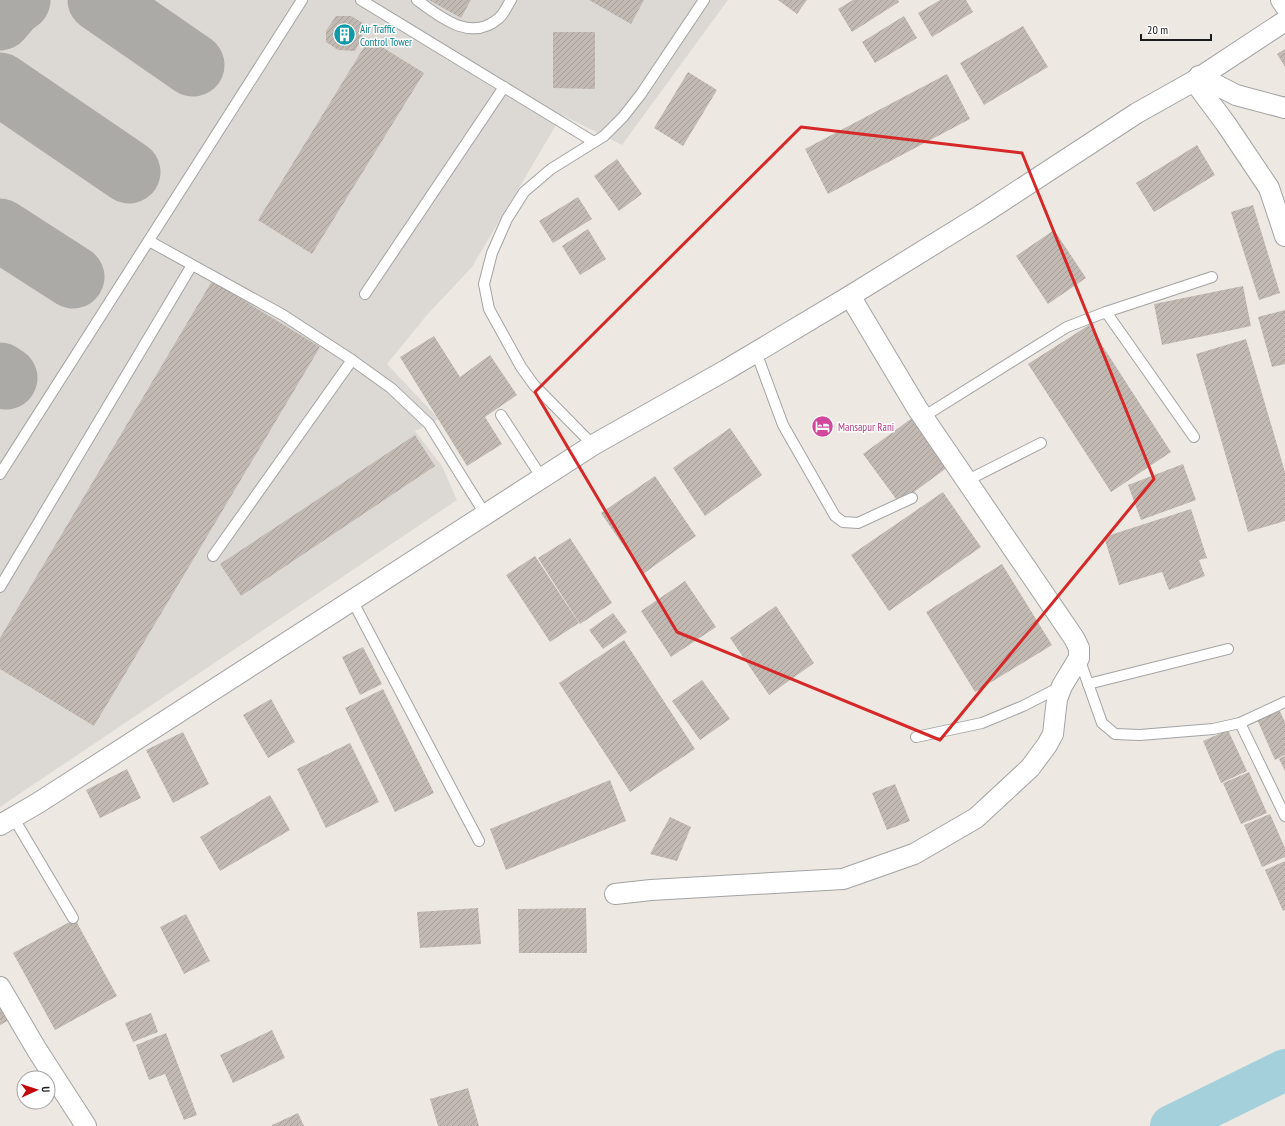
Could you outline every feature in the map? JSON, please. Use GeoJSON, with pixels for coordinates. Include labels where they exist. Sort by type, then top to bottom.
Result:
{"type":"FeatureCollection","features":[{"type":"Feature","properties":{"kind":"street"},"geometry":{"type":"LineString","coordinates":[[1281,0],[1285,6]]}},
{"type":"Feature","properties":{"kind":"street"},"geometry":{"type":"LineString","coordinates":[[7,821],[593,445],[756,352],[850,296],[981,215],[1137,113],[1197,79],[1285,21]]}},
{"type":"Feature","properties":{"kind":"street"},"geometry":{"type":"LineString","coordinates":[[1197,79],[1236,94],[1285,108]]}},
{"type":"Feature","properties":{"kind":"street"},"geometry":{"type":"LineString","coordinates":[[1197,79],[1269,188],[1285,236]]}},
{"type":"Feature","properties":{"kind":"street"},"geometry":{"type":"LineString","coordinates":[[615,894],[651,890],[844,878],[914,854],[976,818],[1030,768],[1053,734],[1057,699],[1062,686],[1079,658],[1079,648],[1074,638],[923,416],[850,296]]}},
{"type":"Feature","properties":{"kind":"street"},"geometry":{"type":"LineString","coordinates":[[0,987],[37,1050],[86,1126]]}},
{"type":"Feature","properties":{"kind":"lane"},"geometry":{"type":"LineString","coordinates":[[0,474],[302,0]]}},
{"type":"Feature","properties":{"kind":"lane"},"geometry":{"type":"LineString","coordinates":[[361,0],[594,142]]}},
{"type":"Feature","properties":{"kind":"lane"},"geometry":{"type":"LineString","coordinates":[[416,0],[450,23],[468,29],[486,26],[500,17],[511,0]]}},
{"type":"Feature","properties":{"kind":"lane"},"geometry":{"type":"LineString","coordinates":[[593,445],[534,385],[520,367],[489,309],[484,284],[492,253],[507,219],[524,192],[552,169],[604,136],[622,117],[641,94],[704,0]]}},
{"type":"Feature","properties":{"kind":"lane"},"geometry":{"type":"LineString","coordinates":[[365,294],[504,87]]}},
{"type":"Feature","properties":{"kind":"lane"},"geometry":{"type":"LineString","coordinates":[[149,241],[283,315],[352,360],[391,388],[428,424],[485,514]]}},
{"type":"Feature","properties":{"kind":"lane"},"geometry":{"type":"LineString","coordinates":[[0,587],[192,265]]}},
{"type":"Feature","properties":{"kind":"lane"},"geometry":{"type":"LineString","coordinates":[[923,416],[1067,327],[1106,312],[1212,277]]}},
{"type":"Feature","properties":{"kind":"lane"},"geometry":{"type":"LineString","coordinates":[[1106,312],[1194,437]]}},
{"type":"Feature","properties":{"kind":"lane"},"geometry":{"type":"LineString","coordinates":[[756,352],[783,425],[835,516],[843,522],[858,523],[912,498]]}},
{"type":"Feature","properties":{"kind":"lane"},"geometry":{"type":"LineString","coordinates":[[213,556],[352,360]]}},
{"type":"Feature","properties":{"kind":"lane"},"geometry":{"type":"LineString","coordinates":[[501,415],[542,478]]}},
{"type":"Feature","properties":{"kind":"lane"},"geometry":{"type":"LineString","coordinates":[[966,481],[1041,443]]}},
{"type":"Feature","properties":{"kind":"lane"},"geometry":{"type":"LineString","coordinates":[[352,600],[479,841]]}},
{"type":"Feature","properties":{"kind":"lane"},"geometry":{"type":"LineString","coordinates":[[1088,684],[1228,649]]}},
{"type":"Feature","properties":{"kind":"lane"},"geometry":{"type":"LineString","coordinates":[[1079,658],[1102,723],[1115,734],[1140,735],[1213,729],[1240,723],[1285,702]]}},
{"type":"Feature","properties":{"kind":"lane"},"geometry":{"type":"LineString","coordinates":[[916,737],[982,723],[1023,706],[1062,686]]}},
{"type":"Feature","properties":{"kind":"lane"},"geometry":{"type":"LineString","coordinates":[[1240,723],[1285,816]]}},
{"type":"Feature","properties":{"kind":"lane"},"geometry":{"type":"LineString","coordinates":[[7,821],[73,918]]}},
{"type":"Feature","properties":{"kind":"highlighted area"},"geometry":{"type":"Polygon","coordinates":[[[801,127],[1022,153],[1154,479],[940,740],[677,632],[535,392],[801,127]]]}},
{"type":"Feature","properties":{"kind":"shaded area"},"geometry":{"type":"Polygon","coordinates":[[[0,0],[728,0],[622,145],[562,115],[472,267],[427,315],[387,364],[439,419],[415,431],[442,466],[457,500],[0,807],[0,0]]]}},
{"type":"Feature","properties":{"kind":"building"},"geometry":{"type":"Polygon","coordinates":[[[429,0],[471,0],[461,18],[429,0]]]}},
{"type":"Feature","properties":{"kind":"building"},"geometry":{"type":"Polygon","coordinates":[[[589,0],[644,0],[631,24],[589,0]]]}},
{"type":"Feature","properties":{"kind":"building"},"geometry":{"type":"Polygon","coordinates":[[[778,0],[807,0],[797,14],[778,0]]]}},
{"type":"Feature","properties":{"kind":"building"},"geometry":{"type":"Polygon","coordinates":[[[853,0],[898,0],[899,2],[852,32],[838,9],[853,0]]]}},
{"type":"Feature","properties":{"kind":"building"},"geometry":{"type":"Polygon","coordinates":[[[940,0],[966,0],[973,12],[932,37],[918,13],[940,0]]]}},
{"type":"Feature","properties":{"kind":"building","name":"Air Traffic Control Tower"},"geometry":{"type":"Polygon","coordinates":[[[336,16],[351,16],[363,23],[362,38],[355,51],[338,50],[326,42],[326,31],[336,16]]]}},
{"type":"Feature","properties":{"kind":"building"},"geometry":{"type":"Polygon","coordinates":[[[904,16],[917,38],[875,63],[862,42],[904,16]]]}},
{"type":"Feature","properties":{"kind":"building"},"geometry":{"type":"Polygon","coordinates":[[[1023,26],[1048,67],[984,105],[960,63],[1023,26]]]}},
{"type":"Feature","properties":{"kind":"building"},"geometry":{"type":"Polygon","coordinates":[[[553,32],[595,32],[595,89],[553,88],[553,32]]]}},
{"type":"Feature","properties":{"kind":"building"},"geometry":{"type":"Polygon","coordinates":[[[369,39],[424,73],[312,254],[258,220],[369,39]]]}},
{"type":"Feature","properties":{"kind":"building"},"geometry":{"type":"Polygon","coordinates":[[[1285,49],[1285,67],[1277,54],[1285,49]]]}},
{"type":"Feature","properties":{"kind":"building"},"geometry":{"type":"Polygon","coordinates":[[[688,72],[717,90],[683,146],[654,128],[688,72]]]}},
{"type":"Feature","properties":{"kind":"building"},"geometry":{"type":"Polygon","coordinates":[[[947,74],[970,119],[828,194],[805,149],[947,74]]]}},
{"type":"Feature","properties":{"kind":"building"},"geometry":{"type":"Polygon","coordinates":[[[1197,145],[1215,175],[1154,212],[1136,183],[1197,145]]]}},
{"type":"Feature","properties":{"kind":"building"},"geometry":{"type":"Polygon","coordinates":[[[617,159],[642,194],[619,211],[594,176],[617,159]]]}},
{"type":"Feature","properties":{"kind":"building"},"geometry":{"type":"Polygon","coordinates":[[[578,197],[592,219],[553,243],[539,221],[578,197]]]}},
{"type":"Feature","properties":{"kind":"building"},"geometry":{"type":"Polygon","coordinates":[[[1253,205],[1280,293],[1259,300],[1231,212],[1253,205]]]}},
{"type":"Feature","properties":{"kind":"building"},"geometry":{"type":"Polygon","coordinates":[[[588,229],[606,259],[580,275],[562,246],[588,229]]]}},
{"type":"Feature","properties":{"kind":"building"},"geometry":{"type":"Polygon","coordinates":[[[1054,230],[1086,278],[1048,304],[1016,256],[1054,230]]]}},
{"type":"Feature","properties":{"kind":"building"},"geometry":{"type":"Polygon","coordinates":[[[212,281],[320,347],[94,726],[0,669],[0,638],[212,281]]]}},
{"type":"Feature","properties":{"kind":"building"},"geometry":{"type":"Polygon","coordinates":[[[1243,286],[1251,326],[1162,345],[1154,304],[1243,286]]]}},
{"type":"Feature","properties":{"kind":"building"},"geometry":{"type":"Polygon","coordinates":[[[1285,310],[1285,364],[1272,367],[1258,317],[1285,310]]]}},
{"type":"Feature","properties":{"kind":"building"},"geometry":{"type":"Polygon","coordinates":[[[1089,325],[1171,452],[1111,492],[1028,364],[1089,325]]]}},
{"type":"Feature","properties":{"kind":"building"},"geometry":{"type":"Polygon","coordinates":[[[434,336],[460,377],[490,355],[517,395],[485,417],[502,444],[467,466],[400,357],[434,336]]]}},
{"type":"Feature","properties":{"kind":"building"},"geometry":{"type":"Polygon","coordinates":[[[1246,339],[1285,472],[1285,521],[1248,532],[1196,354],[1246,339]]]}},
{"type":"Feature","properties":{"kind":"building"},"geometry":{"type":"Polygon","coordinates":[[[912,418],[948,467],[899,503],[863,454],[912,418]]]}},
{"type":"Feature","properties":{"kind":"building"},"geometry":{"type":"Polygon","coordinates":[[[730,428],[762,475],[705,516],[673,468],[730,428]]]}},
{"type":"Feature","properties":{"kind":"building"},"geometry":{"type":"Polygon","coordinates":[[[415,435],[435,466],[241,596],[220,564],[415,435]]]}},
{"type":"Feature","properties":{"kind":"building"},"geometry":{"type":"Polygon","coordinates":[[[1183,464],[1196,500],[1141,520],[1128,485],[1183,464]]]}},
{"type":"Feature","properties":{"kind":"building"},"geometry":{"type":"Polygon","coordinates":[[[655,476],[696,536],[643,574],[601,513],[655,476]]]}},
{"type":"Feature","properties":{"kind":"building"},"geometry":{"type":"Polygon","coordinates":[[[943,492],[981,547],[889,611],[851,555],[943,492]]]}},
{"type":"Feature","properties":{"kind":"building"},"geometry":{"type":"Polygon","coordinates":[[[1191,509],[1207,558],[1199,560],[1205,576],[1169,590],[1162,572],[1119,585],[1104,537],[1191,509]]]}},
{"type":"Feature","properties":{"kind":"building"},"geometry":{"type":"Polygon","coordinates":[[[570,538],[612,603],[580,624],[538,558],[570,538]]]}},
{"type":"Feature","properties":{"kind":"building"},"geometry":{"type":"Polygon","coordinates":[[[535,556],[579,623],[550,642],[506,575],[535,556]]]}},
{"type":"Feature","properties":{"kind":"building"},"geometry":{"type":"Polygon","coordinates":[[[1002,564],[1052,645],[975,692],[926,612],[1002,564]]]}},
{"type":"Feature","properties":{"kind":"building"},"geometry":{"type":"Polygon","coordinates":[[[685,581],[716,627],[671,657],[641,611],[685,581]]]}},
{"type":"Feature","properties":{"kind":"building"},"geometry":{"type":"Polygon","coordinates":[[[776,606],[814,663],[769,695],[730,638],[776,606]]]}},
{"type":"Feature","properties":{"kind":"building"},"geometry":{"type":"Polygon","coordinates":[[[613,613],[627,632],[603,649],[589,630],[613,613]]]}},
{"type":"Feature","properties":{"kind":"building"},"geometry":{"type":"Polygon","coordinates":[[[624,640],[695,749],[630,792],[559,683],[624,640]]]}},
{"type":"Feature","properties":{"kind":"building"},"geometry":{"type":"Polygon","coordinates":[[[363,647],[382,684],[360,695],[342,657],[363,647]]]}},
{"type":"Feature","properties":{"kind":"building"},"geometry":{"type":"Polygon","coordinates":[[[702,680],[730,719],[700,740],[672,701],[702,680]]]}},
{"type":"Feature","properties":{"kind":"building"},"geometry":{"type":"Polygon","coordinates":[[[383,689],[434,793],[395,812],[345,708],[383,689]]]}},
{"type":"Feature","properties":{"kind":"building"},"geometry":{"type":"Polygon","coordinates":[[[271,699],[295,742],[268,758],[243,715],[271,699]]]}},
{"type":"Feature","properties":{"kind":"building"},"geometry":{"type":"Polygon","coordinates":[[[1278,707],[1285,722],[1285,755],[1275,760],[1256,717],[1278,707]]]}},
{"type":"Feature","properties":{"kind":"building"},"geometry":{"type":"Polygon","coordinates":[[[1228,730],[1247,771],[1221,783],[1203,741],[1228,730]]]}},
{"type":"Feature","properties":{"kind":"building"},"geometry":{"type":"Polygon","coordinates":[[[183,732],[209,784],[173,803],[146,750],[183,732]]]}},
{"type":"Feature","properties":{"kind":"building"},"geometry":{"type":"Polygon","coordinates":[[[350,743],[379,802],[326,828],[297,769],[350,743]]]}},
{"type":"Feature","properties":{"kind":"building"},"geometry":{"type":"Polygon","coordinates":[[[1285,756],[1285,771],[1279,759],[1285,756]]]}},
{"type":"Feature","properties":{"kind":"building"},"geometry":{"type":"Polygon","coordinates":[[[127,769],[141,798],[100,818],[86,790],[127,769]]]}},
{"type":"Feature","properties":{"kind":"building"},"geometry":{"type":"Polygon","coordinates":[[[1249,772],[1267,813],[1241,824],[1223,783],[1249,772]]]}},
{"type":"Feature","properties":{"kind":"building"},"geometry":{"type":"Polygon","coordinates":[[[610,780],[626,821],[506,870],[490,829],[610,780]]]}},
{"type":"Feature","properties":{"kind":"building"},"geometry":{"type":"Polygon","coordinates":[[[895,784],[910,821],[887,830],[872,793],[895,784]]]}},
{"type":"Feature","properties":{"kind":"building"},"geometry":{"type":"Polygon","coordinates":[[[270,795],[290,830],[220,871],[200,837],[270,795]]]}},
{"type":"Feature","properties":{"kind":"building"},"geometry":{"type":"Polygon","coordinates":[[[1270,814],[1285,848],[1285,857],[1262,867],[1244,825],[1270,814]]]}},
{"type":"Feature","properties":{"kind":"building"},"geometry":{"type":"Polygon","coordinates":[[[670,817],[691,827],[677,861],[650,854],[670,817]]]}},
{"type":"Feature","properties":{"kind":"building"},"geometry":{"type":"Polygon","coordinates":[[[1285,861],[1285,910],[1283,911],[1265,870],[1285,861]]]}},
{"type":"Feature","properties":{"kind":"building"},"geometry":{"type":"Polygon","coordinates":[[[478,908],[481,944],[420,948],[417,912],[478,908]]]}},
{"type":"Feature","properties":{"kind":"building"},"geometry":{"type":"Polygon","coordinates":[[[586,908],[587,953],[519,953],[518,909],[586,908]]]}},
{"type":"Feature","properties":{"kind":"building"},"geometry":{"type":"Polygon","coordinates":[[[186,914],[210,961],[184,974],[160,927],[186,914]]]}},
{"type":"Feature","properties":{"kind":"building"},"geometry":{"type":"Polygon","coordinates":[[[75,919],[117,996],[55,1030],[13,953],[75,919]]]}},
{"type":"Feature","properties":{"kind":"building"},"geometry":{"type":"Polygon","coordinates":[[[0,999],[11,1019],[0,1025],[0,999]]]}},
{"type":"Feature","properties":{"kind":"building"},"geometry":{"type":"Polygon","coordinates":[[[151,1013],[158,1032],[133,1042],[125,1023],[151,1013]]]}},
{"type":"Feature","properties":{"kind":"building"},"geometry":{"type":"Polygon","coordinates":[[[272,1030],[285,1058],[233,1083],[220,1055],[272,1030]]]}},
{"type":"Feature","properties":{"kind":"building"},"geometry":{"type":"Polygon","coordinates":[[[166,1033],[197,1115],[184,1120],[165,1074],[149,1080],[136,1045],[166,1033]]]}},
{"type":"Feature","properties":{"kind":"building"},"geometry":{"type":"Polygon","coordinates":[[[468,1088],[479,1126],[438,1126],[430,1099],[468,1088]]]}},
{"type":"Feature","properties":{"kind":"building"},"geometry":{"type":"Polygon","coordinates":[[[298,1113],[304,1126],[272,1126],[272,1125],[298,1113]]]}},
{"type":"Feature","properties":{"kind":"waterway"},"geometry":{"type":"LineString","coordinates":[[1171,1126],[1285,1070]]}},
{"type":"Feature","properties":{"kind":"taxiway"},"geometry":{"type":"LineString","coordinates":[[0,19],[12,5],[19,0]]}},
{"type":"Feature","properties":{"kind":"taxiway"},"geometry":{"type":"LineString","coordinates":[[99,0],[193,65]]}},
{"type":"Feature","properties":{"kind":"taxiway"},"geometry":{"type":"LineString","coordinates":[[0,84],[129,172]]}},
{"type":"Feature","properties":{"kind":"taxiway"},"geometry":{"type":"LineString","coordinates":[[0,230],[73,277]]}},
{"type":"Feature","properties":{"kind":"taxiway"},"geometry":{"type":"LineString","coordinates":[[0,374],[6,378]]}},
{"type":"Feature","properties":{"kind":"place","name":"Air Traffic Control Tower"},"geometry":{"type":"Point","coordinates":[344,35]}},
{"type":"Feature","properties":{"kind":"place","name":"Mansapur Rani"},"geometry":{"type":"Point","coordinates":[823,427]}}]}
